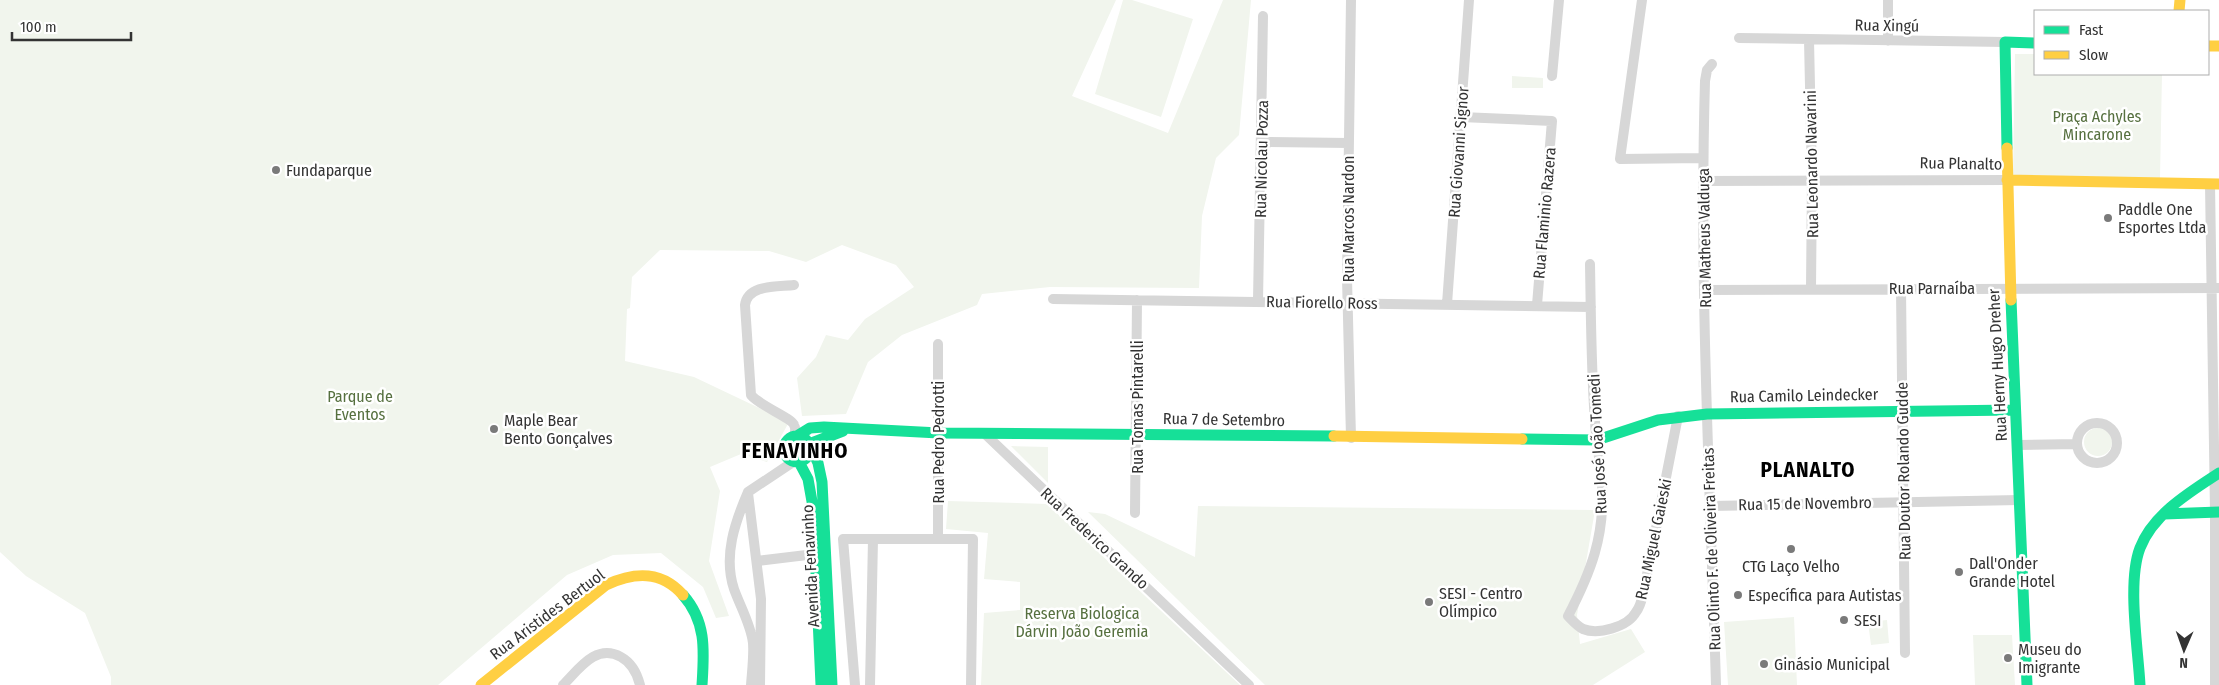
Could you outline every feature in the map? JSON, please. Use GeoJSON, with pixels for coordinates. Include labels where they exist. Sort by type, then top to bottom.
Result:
{"type":"FeatureCollection","features":[{"type":"Feature","properties":{"kind":"street","name":"Rua Marcos Nardon"},"geometry":{"type":"LineString","coordinates":[[1351,0],[1348,143],[1348,304],[1351,438]]}},
{"type":"Feature","properties":{"kind":"street","name":"Rua Giovanni Signor"},"geometry":{"type":"LineString","coordinates":[[1447,304],[1469,0]]}},
{"type":"Feature","properties":{"kind":"street"},"geometry":{"type":"LineString","coordinates":[[1552,76],[1559,0]]}},
{"type":"Feature","properties":{"kind":"street"},"geometry":{"type":"LineString","coordinates":[[1642,0],[1620,159],[1703,158]]}},
{"type":"Feature","properties":{"kind":"street"},"geometry":{"type":"LineString","coordinates":[[1888,0],[1888,41]]}},
{"type":"Feature","properties":{"kind":"street","name":"Rua Nicolau Pozza"},"geometry":{"type":"LineString","coordinates":[[1258,301],[1263,16]]}},
{"type":"Feature","properties":{"kind":"street","name":"Rua Xingú"},"geometry":{"type":"LineString","coordinates":[[1739,38],[2034,43]]}},
{"type":"Feature","properties":{"kind":"street","name":"Rua Leonardo Navarini"},"geometry":{"type":"LineString","coordinates":[[1809,40],[1812,179],[1811,289]]}},
{"type":"Feature","properties":{"kind":"street","name":"Rua Herny Hugo Dreher"},"geometry":{"type":"LineString","coordinates":[[2005,42],[2010,288],[2027,685]]}},
{"type":"Feature","properties":{"kind":"street","name":"Rua Matheus Valduga"},"geometry":{"type":"LineString","coordinates":[[1707,414],[1703,158],[1705,81],[1712,64]]}},
{"type":"Feature","properties":{"kind":"street","name":"Rua Flaminio Razera"},"geometry":{"type":"LineString","coordinates":[[1461,118],[1552,121],[1537,305]]}},
{"type":"Feature","properties":{"kind":"street"},"geometry":{"type":"LineString","coordinates":[[1261,142],[1348,143]]}},
{"type":"Feature","properties":{"kind":"street","name":"Rua Planalto"},"geometry":{"type":"LineString","coordinates":[[1703,180],[2007,180],[2215,184]]}},
{"type":"Feature","properties":{"kind":"street"},"geometry":{"type":"LineString","coordinates":[[2215,184],[2217,512],[2217,665],[2215,685]]}},
{"type":"Feature","properties":{"kind":"street","name":"Rua José João Tomedi"},"geometry":{"type":"LineString","coordinates":[[1568,616],[1598,547],[1602,508],[1601,468],[1597,440],[1590,264]]}},
{"type":"Feature","properties":{"kind":"street"},"geometry":{"type":"LineString","coordinates":[[794,285],[752,292],[746,299],[745,305],[752,395],[764,406],[793,422],[795,437]]}},
{"type":"Feature","properties":{"kind":"street","name":"Rua Doutor Rolando Gudde"},"geometry":{"type":"LineString","coordinates":[[1900,288],[1905,653]]}},
{"type":"Feature","properties":{"kind":"street","name":"Rua Parnaíba"},"geometry":{"type":"LineString","coordinates":[[1704,290],[2215,288]]}},
{"type":"Feature","properties":{"kind":"street","name":"Rua Fiorello Ross"},"geometry":{"type":"LineString","coordinates":[[1053,299],[1591,307]]}},
{"type":"Feature","properties":{"kind":"street","name":"Rua Tomas Pintarelli"},"geometry":{"type":"LineString","coordinates":[[1136,513],[1137,300]]}},
{"type":"Feature","properties":{"kind":"street","name":"Rua Pedro Pedrotti"},"geometry":{"type":"LineString","coordinates":[[938,344],[938,539]]}},
{"type":"Feature","properties":{"kind":"street","name":"Rua Camilo Leindecker"},"geometry":{"type":"LineString","coordinates":[[1597,440],[1658,420],[1678,416],[1902,410],[2015,410]]}},
{"type":"Feature","properties":{"kind":"street","name":"Rua Olinto F. de Oliveira Freitas"},"geometry":{"type":"LineString","coordinates":[[1707,414],[1716,685]]}},
{"type":"Feature","properties":{"kind":"street","name":"Rua Miguel Gaieski"},"geometry":{"type":"LineString","coordinates":[[1568,616],[1581,628],[1590,631],[1618,626],[1630,620],[1636,613],[1644,590],[1678,416]]}},
{"type":"Feature","properties":{"kind":"street"},"geometry":{"type":"LineString","coordinates":[[2095,422],[2108,425],[2116,434],[2118,440],[2118,446],[2112,458],[2100,463],[2087,460],[2078,450],[2077,444],[2080,432],[2084,427],[2095,422]]}},
{"type":"Feature","properties":{"kind":"street","name":"Rua 7 de Setembro"},"geometry":{"type":"LineString","coordinates":[[795,437],[810,428],[850,428],[939,433],[1137,433],[1351,438],[1597,440]]}},
{"type":"Feature","properties":{"kind":"street","name":"Rua 7 de Setembro"},"geometry":{"type":"LineString","coordinates":[[810,446],[850,428]]}},
{"type":"Feature","properties":{"kind":"street","name":"Rua Frederico Grando"},"geometry":{"type":"LineString","coordinates":[[984,433],[1249,685]]}},
{"type":"Feature","properties":{"kind":"street"},"geometry":{"type":"LineString","coordinates":[[751,685],[753,643],[733,586],[730,568],[730,552],[734,527],[748,492],[796,462],[806,459],[810,446],[804,438],[795,437],[789,440],[784,447],[786,456],[796,462]]}},
{"type":"Feature","properties":{"kind":"street"},"geometry":{"type":"LineString","coordinates":[[2018,445],[2077,444]]}},
{"type":"Feature","properties":{"kind":"street","name":"Avenida Fenavinho"},"geometry":{"type":"LineString","coordinates":[[810,446],[818,463],[822,482],[819,531],[825,653],[821,685]]}},
{"type":"Feature","properties":{"kind":"street","name":"Avenida Fenavinho"},"geometry":{"type":"LineString","coordinates":[[796,462],[808,479],[819,531],[815,554],[825,653],[832,685]]}},
{"type":"Feature","properties":{"kind":"street"},"geometry":{"type":"LineString","coordinates":[[2140,685],[2136,569],[2139,550],[2143,541],[2164,514],[2216,474]]}},
{"type":"Feature","properties":{"kind":"street"},"geometry":{"type":"LineString","coordinates":[[748,492],[761,600],[760,685]]}},
{"type":"Feature","properties":{"kind":"street","name":"Rua 15 de Novembro"},"geometry":{"type":"LineString","coordinates":[[1710,506],[2020,500]]}},
{"type":"Feature","properties":{"kind":"street"},"geometry":{"type":"LineString","coordinates":[[2164,514],[2217,512]]}},
{"type":"Feature","properties":{"kind":"street"},"geometry":{"type":"LineString","coordinates":[[870,685],[873,539]]}},
{"type":"Feature","properties":{"kind":"street"},"geometry":{"type":"LineString","coordinates":[[855,685],[843,540],[973,539],[971,685]]}},
{"type":"Feature","properties":{"kind":"street"},"geometry":{"type":"LineString","coordinates":[[756,561],[815,554]]}},
{"type":"Feature","properties":{"kind":"street","name":"Rua Aristides Bertuol"},"geometry":{"type":"LineString","coordinates":[[481,685],[606,585],[626,576],[642,575],[658,577],[670,583],[684,593],[692,605],[699,621],[704,642],[702,685]]}},
{"type":"Feature","properties":{"kind":"street"},"geometry":{"type":"LineString","coordinates":[[563,685],[587,660],[601,653],[613,652],[626,660],[637,674],[640,685]]}},
{"type":"Feature","properties":{"kind":"green space","name":"Parque de Eventos"},"geometry":{"type":"Polygon","coordinates":[[[0,0],[1116,0],[1072,96],[1168,133],[1223,0],[1251,0],[1239,135],[1216,158],[1202,216],[1199,288],[1050,287],[982,294],[977,305],[902,335],[868,362],[846,414],[802,416],[797,378],[816,357],[826,335],[848,340],[865,319],[914,287],[896,265],[842,245],[806,262],[769,251],[660,250],[632,277],[630,308],[627,309],[625,361],[694,377],[789,422],[767,462],[741,454],[710,467],[720,491],[709,561],[729,616],[716,618],[703,587],[661,553],[613,555],[567,575],[438,685],[111,685],[111,677],[85,613],[26,576],[0,552],[0,0]]]}},
{"type":"Feature","properties":{"kind":"green space"},"geometry":{"type":"Polygon","coordinates":[[[1123,0],[1132,0],[1193,19],[1161,117],[1095,94],[1123,0]]]}},
{"type":"Feature","properties":{"kind":"green space","name":"Praça Achyles Mincarone"},"geometry":{"type":"Polygon","coordinates":[[[2015,54],[2034,54],[2034,75],[2162,75],[2160,178],[2013,175],[2015,54]]]}},
{"type":"Feature","properties":{"kind":"green space"},"geometry":{"type":"Polygon","coordinates":[[[1512,76],[1543,78],[1543,88],[1512,88],[1512,76]]]}},
{"type":"Feature","properties":{"kind":"green space"},"geometry":{"type":"Polygon","coordinates":[[[2098,428],[2108,432],[2112,442],[2108,452],[2098,456],[2088,452],[2084,442],[2088,432],[2098,428]]]}},
{"type":"Feature","properties":{"kind":"green space"},"geometry":{"type":"Polygon","coordinates":[[[1011,446],[1048,447],[1048,483],[1011,446]]]}},
{"type":"Feature","properties":{"kind":"green space","name":"Reserva Biologica Dárvin João Geremia"},"geometry":{"type":"Polygon","coordinates":[[[948,501],[1047,504],[1240,685],[981,685],[984,613],[1020,610],[1020,582],[984,579],[988,533],[946,529],[948,501]]]}},
{"type":"Feature","properties":{"kind":"green space","name":"SESI - Centro Olímpico"},"geometry":{"type":"Polygon","coordinates":[[[1198,506],[1595,510],[1577,615],[1580,644],[1631,629],[1645,652],[1593,685],[1265,685],[1088,512],[1105,514],[1195,557],[1198,506]]]}},
{"type":"Feature","properties":{"kind":"green space"},"geometry":{"type":"Polygon","coordinates":[[[1794,617],[1797,685],[1728,685],[1724,622],[1794,617]]]}},
{"type":"Feature","properties":{"kind":"green space"},"geometry":{"type":"Polygon","coordinates":[[[1887,620],[1889,643],[1871,645],[1868,622],[1887,620]]]}},
{"type":"Feature","properties":{"kind":"green space"},"geometry":{"type":"Polygon","coordinates":[[[1973,635],[2012,635],[2015,685],[1975,685],[1973,635]]]}},
{"type":"Feature","properties":{"kind":"traffic: fast"},"geometry":{"type":"LineString","coordinates":[[2007,148],[2005,42],[2034,43]]}},
{"type":"Feature","properties":{"kind":"traffic: fast"},"geometry":{"type":"LineString","coordinates":[[2011,300],[2027,685]]}},
{"type":"Feature","properties":{"kind":"traffic: fast"},"geometry":{"type":"LineString","coordinates":[[1522,439],[1597,440],[1658,420],[1707,414],[2015,410]]}},
{"type":"Feature","properties":{"kind":"traffic: fast"},"geometry":{"type":"LineString","coordinates":[[797,436],[810,428],[824,427],[939,433],[1334,436]]}},
{"type":"Feature","properties":{"kind":"traffic: fast"},"geometry":{"type":"LineString","coordinates":[[809,444],[843,431]]}},
{"type":"Feature","properties":{"kind":"traffic: fast"},"geometry":{"type":"LineString","coordinates":[[797,436],[806,440],[810,449],[806,458],[797,462],[788,458],[784,449],[788,440],[797,436]]}},
{"type":"Feature","properties":{"kind":"traffic: fast"},"geometry":{"type":"LineString","coordinates":[[811,448],[818,463],[822,482],[832,685]]}},
{"type":"Feature","properties":{"kind":"traffic: fast"},"geometry":{"type":"LineString","coordinates":[[799,462],[808,479],[813,507],[821,685]]}},
{"type":"Feature","properties":{"kind":"traffic: fast"},"geometry":{"type":"LineString","coordinates":[[2140,685],[2134,597],[2136,562],[2140,548],[2146,536],[2163,514],[2185,496],[2219,473]]}},
{"type":"Feature","properties":{"kind":"traffic: fast"},"geometry":{"type":"LineString","coordinates":[[2164,514],[2219,512]]}},
{"type":"Feature","properties":{"kind":"traffic: fast"},"geometry":{"type":"LineString","coordinates":[[683,595],[691,605],[700,627],[703,649],[702,685]]}},
{"type":"Feature","properties":{"kind":"traffic: slow"},"geometry":{"type":"LineString","coordinates":[[2179,10],[2180,0]]}},
{"type":"Feature","properties":{"kind":"traffic: slow"},"geometry":{"type":"LineString","coordinates":[[2209,46],[2219,46]]}},
{"type":"Feature","properties":{"kind":"traffic: slow"},"geometry":{"type":"LineString","coordinates":[[2007,148],[2011,300]]}},
{"type":"Feature","properties":{"kind":"traffic: slow"},"geometry":{"type":"LineString","coordinates":[[2007,180],[2219,184]]}},
{"type":"Feature","properties":{"kind":"traffic: slow"},"geometry":{"type":"LineString","coordinates":[[1334,436],[1522,439]]}},
{"type":"Feature","properties":{"kind":"traffic: slow"},"geometry":{"type":"LineString","coordinates":[[481,685],[606,585],[637,576],[656,577],[666,581],[683,595]]}},
{"type":"Feature","properties":{"kind":"place","name":"Fundaparque"},"geometry":{"type":"Point","coordinates":[276,170]}},
{"type":"Feature","properties":{"kind":"place","name":"Paddle One Esportes Ltda"},"geometry":{"type":"Point","coordinates":[2108,218]}},
{"type":"Feature","properties":{"kind":"place","name":"Maple Bear Bento Gonçalves"},"geometry":{"type":"Point","coordinates":[494,429]}},
{"type":"Feature","properties":{"kind":"place","name":"CTG Laço Velho"},"geometry":{"type":"Point","coordinates":[1791,549]}},
{"type":"Feature","properties":{"kind":"place","name":"Dall'Onder Grande Hotel"},"geometry":{"type":"Point","coordinates":[1959,572]}},
{"type":"Feature","properties":{"kind":"place","name":"Específica para Autistas"},"geometry":{"type":"Point","coordinates":[1738,595]}},
{"type":"Feature","properties":{"kind":"place","name":"SESI - Centro Olímpico"},"geometry":{"type":"Point","coordinates":[1429,602]}},
{"type":"Feature","properties":{"kind":"place","name":"SESI"},"geometry":{"type":"Point","coordinates":[1844,620]}},
{"type":"Feature","properties":{"kind":"place","name":"Museu do Imigrante"},"geometry":{"type":"Point","coordinates":[2008,658]}},
{"type":"Feature","properties":{"kind":"place","name":"Ginásio Municipal"},"geometry":{"type":"Point","coordinates":[1764,664]}},
{"type":"Feature","properties":{"kind":"district","name":"FENAVINHO"},"geometry":{"type":"Point","coordinates":[795,451]}},
{"type":"Feature","properties":{"kind":"district","name":"PLANALTO"},"geometry":{"type":"Point","coordinates":[1808,470]}}]}
